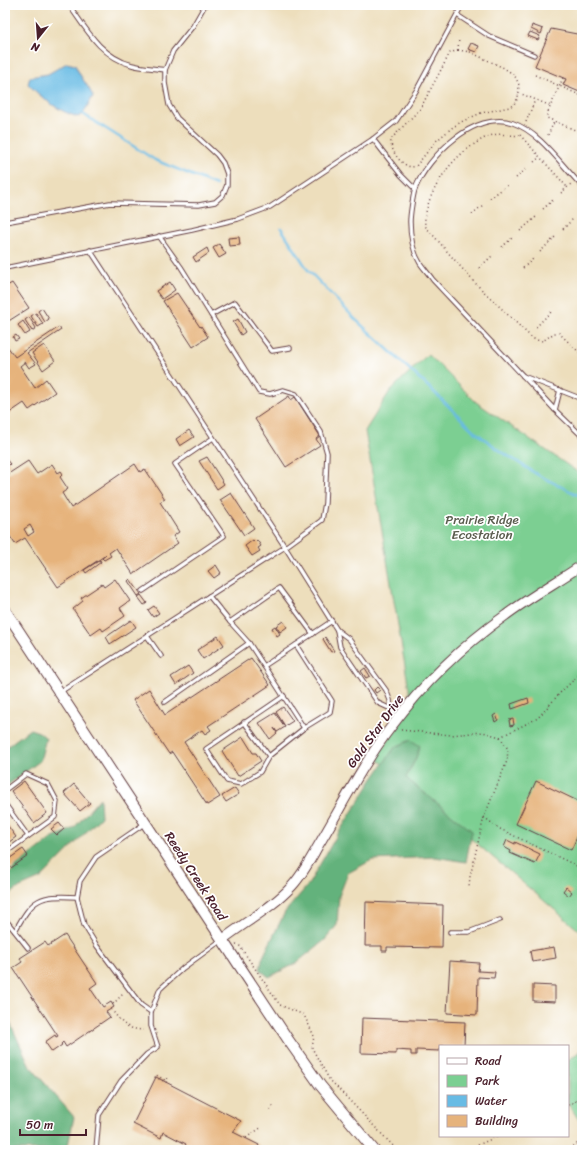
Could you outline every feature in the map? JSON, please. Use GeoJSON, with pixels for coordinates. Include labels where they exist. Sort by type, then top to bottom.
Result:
{"type":"FeatureCollection","features":[{"type":"Feature","properties":{"kind":"main road","name":"Reedy Creek Road"},"geometry":{"type":"LineString","coordinates":[[5,610],[289,1041],[320,1085],[374,1150]]}},
{"type":"Feature","properties":{"kind":"street","name":"Gold Star Drive"},"geometry":{"type":"LineString","coordinates":[[222,940],[261,912],[291,887],[302,872],[348,793],[390,728],[420,692],[450,660],[480,634],[506,615],[582,565]]}},
{"type":"Feature","properties":{"kind":"lane"},"geometry":{"type":"LineString","coordinates":[[69,5],[96,43],[112,56],[131,65],[165,70]]}},
{"type":"Feature","properties":{"kind":"lane"},"geometry":{"type":"LineString","coordinates":[[5,222],[110,203],[199,205],[215,202],[223,195],[227,185],[227,174],[223,163],[217,155],[177,118],[170,105],[165,83],[165,70],[173,51],[193,26],[205,5]]}},
{"type":"Feature","properties":{"kind":"lane"},"geometry":{"type":"LineString","coordinates":[[5,268],[238,219],[270,208],[373,139],[396,121],[416,91],[462,5]]}},
{"type":"Feature","properties":{"kind":"lane"},"geometry":{"type":"LineString","coordinates":[[457,15],[489,36],[534,55]]}},
{"type":"Feature","properties":{"kind":"lane"},"geometry":{"type":"LineString","coordinates":[[582,186],[532,133],[512,123],[495,121],[481,124],[457,136],[444,147],[434,159],[415,189],[410,221],[413,244],[420,262],[433,280],[522,376],[582,436]]}},
{"type":"Feature","properties":{"kind":"lane"},"geometry":{"type":"LineString","coordinates":[[373,139],[400,175],[415,189]]}},
{"type":"Feature","properties":{"kind":"lane"},"geometry":{"type":"LineString","coordinates":[[59,693],[285,547],[322,520],[325,503],[327,453],[321,432],[296,394],[283,390],[270,394],[259,392],[181,267],[159,236]]}},
{"type":"Feature","properties":{"kind":"lane"},"geometry":{"type":"LineString","coordinates":[[90,250],[332,621],[337,630],[340,646],[378,703],[391,709],[398,718]]}},
{"type":"Feature","properties":{"kind":"lane"},"geometry":{"type":"LineString","coordinates":[[211,315],[235,302],[272,351],[290,348]]}},
{"type":"Feature","properties":{"kind":"lane"},"geometry":{"type":"LineString","coordinates":[[522,376],[582,399]]}},
{"type":"Feature","properties":{"kind":"lane"},"geometry":{"type":"LineString","coordinates":[[555,410],[560,390]]}},
{"type":"Feature","properties":{"kind":"lane"},"geometry":{"type":"LineString","coordinates":[[143,591],[224,536],[175,464],[214,438]]}},
{"type":"Feature","properties":{"kind":"lane"},"geometry":{"type":"LineString","coordinates":[[230,622],[280,588],[313,634]]}},
{"type":"Feature","properties":{"kind":"lane"},"geometry":{"type":"LineString","coordinates":[[209,596],[249,643],[304,728]]}},
{"type":"Feature","properties":{"kind":"lane"},"geometry":{"type":"LineString","coordinates":[[264,666],[332,621]]}},
{"type":"Feature","properties":{"kind":"lane"},"geometry":{"type":"LineString","coordinates":[[337,630],[349,639],[386,690],[390,700],[391,709]]}},
{"type":"Feature","properties":{"kind":"lane"},"geometry":{"type":"LineString","coordinates":[[147,636],[161,656]]}},
{"type":"Feature","properties":{"kind":"lane"},"geometry":{"type":"LineString","coordinates":[[165,702],[249,643]]}},
{"type":"Feature","properties":{"kind":"lane"},"geometry":{"type":"LineString","coordinates":[[284,696],[206,749],[227,781],[241,784],[260,772],[269,756],[304,728],[330,712],[332,700],[296,645]]}},
{"type":"Feature","properties":{"kind":"lane"},"geometry":{"type":"LineString","coordinates":[[244,722],[269,756]]}},
{"type":"Feature","properties":{"kind":"lane"},"geometry":{"type":"LineString","coordinates":[[5,790],[26,774],[48,784],[57,801],[55,817],[5,853]]}},
{"type":"Feature","properties":{"kind":"lane"},"geometry":{"type":"LineString","coordinates":[[5,804],[28,836]]}},
{"type":"Feature","properties":{"kind":"lane"},"geometry":{"type":"LineString","coordinates":[[145,823],[96,856],[80,881],[77,897],[84,925],[97,946],[141,1005],[151,1012]]}},
{"type":"Feature","properties":{"kind":"lane"},"geometry":{"type":"LineString","coordinates":[[15,931],[32,905],[44,898],[62,896],[77,897]]}},
{"type":"Feature","properties":{"kind":"lane"},"geometry":{"type":"LineString","coordinates":[[5,919],[28,948]]}},
{"type":"Feature","properties":{"kind":"lane"},"geometry":{"type":"LineString","coordinates":[[450,932],[469,932],[500,920]]}},
{"type":"Feature","properties":{"kind":"lane"},"geometry":{"type":"LineString","coordinates":[[96,1150],[99,1115],[121,1081],[147,1054],[158,1047],[151,1026],[151,1012],[160,989],[182,968],[222,940]]}},
{"type":"Feature","properties":{"kind":"path"},"geometry":{"type":"LineString","coordinates":[[458,50],[459,38]]}},
{"type":"Feature","properties":{"kind":"path"},"geometry":{"type":"LineString","coordinates":[[458,50],[470,52],[508,70],[518,81],[519,93],[516,101],[510,107],[493,110],[472,117],[446,132],[436,141],[414,167],[408,167],[402,163],[391,147],[390,142],[393,137],[408,124],[424,104],[450,53],[458,50]]}},
{"type":"Feature","properties":{"kind":"path"},"geometry":{"type":"LineString","coordinates":[[536,76],[582,96]]}},
{"type":"Feature","properties":{"kind":"path"},"geometry":{"type":"LineString","coordinates":[[563,78],[547,118],[582,133]]}},
{"type":"Feature","properties":{"kind":"path"},"geometry":{"type":"LineString","coordinates":[[519,93],[551,106]]}},
{"type":"Feature","properties":{"kind":"path"},"geometry":{"type":"LineString","coordinates":[[526,122],[535,100]]}},
{"type":"Feature","properties":{"kind":"path"},"geometry":{"type":"LineString","coordinates":[[548,135],[554,121]]}},
{"type":"Feature","properties":{"kind":"path"},"geometry":{"type":"LineString","coordinates":[[567,188],[520,135],[498,134],[486,137],[470,147],[453,162],[441,176],[426,210],[426,226],[474,282],[532,338],[544,341],[554,333],[559,333],[582,355]]}},
{"type":"Feature","properties":{"kind":"path"},"geometry":{"type":"LineString","coordinates":[[534,162],[540,157]]}},
{"type":"Feature","properties":{"kind":"path"},"geometry":{"type":"LineString","coordinates":[[516,178],[526,169]]}},
{"type":"Feature","properties":{"kind":"path"},"geometry":{"type":"LineString","coordinates":[[561,193],[572,183]]}},
{"type":"Feature","properties":{"kind":"path"},"geometry":{"type":"LineString","coordinates":[[490,198],[508,185]]}},
{"type":"Feature","properties":{"kind":"path"},"geometry":{"type":"LineString","coordinates":[[543,209],[553,200]]}},
{"type":"Feature","properties":{"kind":"path"},"geometry":{"type":"LineString","coordinates":[[472,214],[483,205]]}},
{"type":"Feature","properties":{"kind":"path"},"geometry":{"type":"LineString","coordinates":[[520,231],[536,217]]}},
{"type":"Feature","properties":{"kind":"path"},"geometry":{"type":"LineString","coordinates":[[563,229],[573,219]]}},
{"type":"Feature","properties":{"kind":"path"},"geometry":{"type":"LineString","coordinates":[[540,252],[556,236]]}},
{"type":"Feature","properties":{"kind":"path"},"geometry":{"type":"LineString","coordinates":[[502,247],[512,238]]}},
{"type":"Feature","properties":{"kind":"path"},"geometry":{"type":"LineString","coordinates":[[479,268],[493,255]]}},
{"type":"Feature","properties":{"kind":"path"},"geometry":{"type":"LineString","coordinates":[[523,268],[533,259]]}},
{"type":"Feature","properties":{"kind":"path"},"geometry":{"type":"LineString","coordinates":[[536,327],[552,311]]}},
{"type":"Feature","properties":{"kind":"path"},"geometry":{"type":"LineString","coordinates":[[500,737],[538,718],[560,693],[582,672]]}},
{"type":"Feature","properties":{"kind":"path"},"geometry":{"type":"LineString","coordinates":[[390,728],[410,732],[451,735],[483,732],[500,737],[508,749],[507,761],[484,817],[469,886]]}},
{"type":"Feature","properties":{"kind":"path"},"geometry":{"type":"LineString","coordinates":[[484,817],[498,828],[577,866],[582,872]]}},
{"type":"Feature","properties":{"kind":"path"},"geometry":{"type":"LineString","coordinates":[[577,866],[582,861]]}},
{"type":"Feature","properties":{"kind":"path"},"geometry":{"type":"LineString","coordinates":[[236,944],[280,1006],[304,1015],[314,1036],[312,1048],[329,1079],[397,1150]]}},
{"type":"Feature","properties":{"kind":"path"},"geometry":{"type":"LineString","coordinates":[[113,1004],[123,994]]}},
{"type":"Feature","properties":{"kind":"path"},"geometry":{"type":"LineString","coordinates":[[111,1009],[124,1025],[131,1029],[144,1030]]}},
{"type":"Feature","properties":{"kind":"path"},"geometry":{"type":"LineString","coordinates":[[156,1075],[165,1080],[169,1079],[168,1083],[155,1077],[156,1075]]}},
{"type":"Feature","properties":{"kind":"path"},"geometry":{"type":"LineString","coordinates":[[569,1104],[582,1098]]}},
{"type":"Feature","properties":{"kind":"path"},"geometry":{"type":"LineString","coordinates":[[271,1110],[274,1104]]}},
{"type":"Feature","properties":{"kind":"path"},"geometry":{"type":"LineString","coordinates":[[246,1138],[262,1128]]}},
{"type":"Feature","properties":{"kind":"path"},"geometry":{"type":"LineString","coordinates":[[467,1150],[496,1137]]}},
{"type":"Feature","properties":{"kind":"path"},"geometry":{"type":"LineString","coordinates":[[566,1150],[582,1141]]}},
{"type":"Feature","properties":{"kind":"green space","name":"Prairie Ridge Ecostation"},"geometry":{"type":"Polygon","coordinates":[[[428,354],[476,402],[582,475],[582,933],[376,758],[412,707],[365,431],[390,391],[428,354]]]}},
{"type":"Feature","properties":{"kind":"green space"},"geometry":{"type":"Polygon","coordinates":[[[30,729],[39,732],[46,738],[40,761],[5,787],[5,748],[30,729]]]}},
{"type":"Feature","properties":{"kind":"green space"},"geometry":{"type":"Polygon","coordinates":[[[411,740],[420,746],[406,778],[472,831],[466,862],[435,857],[372,860],[348,873],[339,896],[337,925],[325,940],[295,964],[269,977],[260,970],[262,959],[285,912],[308,885],[334,840],[395,747],[411,740]]]}},
{"type":"Feature","properties":{"kind":"green space"},"geometry":{"type":"Polygon","coordinates":[[[100,798],[101,817],[41,878],[20,887],[5,898],[5,880],[16,866],[51,839],[74,828],[100,798]]]}},
{"type":"Feature","properties":{"kind":"green space"},"geometry":{"type":"Polygon","coordinates":[[[5,1012],[30,1066],[74,1117],[67,1150],[5,1150],[5,1012]]]}},
{"type":"Feature","properties":{"kind":"green space"},"geometry":{"type":"Polygon","coordinates":[[[582,1050],[582,1125],[569,1105],[569,1059],[582,1050]]]}},
{"type":"Feature","properties":{"kind":"water"},"geometry":{"type":"Polygon","coordinates":[[[67,63],[75,65],[93,96],[83,114],[78,117],[51,104],[28,84],[30,77],[48,74],[67,63]]]}},
{"type":"Feature","properties":{"kind":"building"},"geometry":{"type":"Polygon","coordinates":[[[532,25],[543,29],[541,34],[531,29],[532,25]]]}},
{"type":"Feature","properties":{"kind":"building"},"geometry":{"type":"Polygon","coordinates":[[[551,29],[582,35],[582,93],[563,85],[566,79],[535,66],[551,29]]]}},
{"type":"Feature","properties":{"kind":"building"},"geometry":{"type":"Polygon","coordinates":[[[530,32],[540,36],[538,40],[528,36],[530,32]]]}},
{"type":"Feature","properties":{"kind":"building"},"geometry":{"type":"Polygon","coordinates":[[[471,43],[479,46],[476,52],[468,49],[471,43]]]}},
{"type":"Feature","properties":{"kind":"building"},"geometry":{"type":"Polygon","coordinates":[[[239,237],[240,245],[229,246],[228,238],[239,237]]]}},
{"type":"Feature","properties":{"kind":"building"},"geometry":{"type":"Polygon","coordinates":[[[219,244],[226,254],[219,258],[213,248],[219,244]]]}},
{"type":"Feature","properties":{"kind":"building"},"geometry":{"type":"Polygon","coordinates":[[[207,248],[209,253],[196,262],[193,257],[207,248]]]}},
{"type":"Feature","properties":{"kind":"building"},"geometry":{"type":"Polygon","coordinates":[[[170,282],[175,290],[162,299],[156,291],[170,282]]]}},
{"type":"Feature","properties":{"kind":"building"},"geometry":{"type":"Polygon","coordinates":[[[12,283],[29,308],[7,322],[5,319],[5,287],[12,283]]]}},
{"type":"Feature","properties":{"kind":"building"},"geometry":{"type":"Polygon","coordinates":[[[177,293],[208,337],[193,347],[163,301],[177,293]]]}},
{"type":"Feature","properties":{"kind":"building"},"geometry":{"type":"Polygon","coordinates":[[[42,308],[49,319],[45,322],[38,311],[42,308]]]}},
{"type":"Feature","properties":{"kind":"building"},"geometry":{"type":"Polygon","coordinates":[[[36,313],[43,324],[38,327],[31,316],[36,313]]]}},
{"type":"Feature","properties":{"kind":"building"},"geometry":{"type":"Polygon","coordinates":[[[29,317],[36,328],[32,331],[25,320],[29,317]]]}},
{"type":"Feature","properties":{"kind":"building"},"geometry":{"type":"Polygon","coordinates":[[[238,319],[245,332],[241,335],[233,322],[238,319]]]}},
{"type":"Feature","properties":{"kind":"building"},"geometry":{"type":"Polygon","coordinates":[[[23,321],[30,332],[25,335],[18,325],[23,321]]]}},
{"type":"Feature","properties":{"kind":"building"},"geometry":{"type":"Polygon","coordinates":[[[59,327],[61,330],[27,353],[36,364],[29,368],[25,362],[20,366],[35,388],[46,379],[55,392],[29,410],[24,403],[5,416],[5,343],[15,357],[59,327]]]}},
{"type":"Feature","properties":{"kind":"building"},"geometry":{"type":"Polygon","coordinates":[[[16,335],[19,339],[15,341],[13,337],[16,335]]]}},
{"type":"Feature","properties":{"kind":"building"},"geometry":{"type":"Polygon","coordinates":[[[44,345],[55,361],[43,370],[32,353],[44,345]]]}},
{"type":"Feature","properties":{"kind":"building"},"geometry":{"type":"Polygon","coordinates":[[[289,396],[291,400],[295,397],[320,436],[316,439],[320,445],[286,467],[255,419],[289,396]]]}},
{"type":"Feature","properties":{"kind":"building"},"geometry":{"type":"Polygon","coordinates":[[[189,430],[194,437],[180,446],[176,439],[189,430]]]}},
{"type":"Feature","properties":{"kind":"building"},"geometry":{"type":"Polygon","coordinates":[[[207,457],[224,484],[217,489],[199,461],[207,457]]]}},
{"type":"Feature","properties":{"kind":"building"},"geometry":{"type":"Polygon","coordinates":[[[5,458],[10,464],[5,468],[5,458]]]}},
{"type":"Feature","properties":{"kind":"building"},"geometry":{"type":"Polygon","coordinates":[[[28,461],[37,474],[52,464],[58,473],[61,471],[63,474],[60,477],[68,489],[62,493],[71,508],[135,464],[140,472],[145,469],[165,499],[160,502],[179,532],[173,536],[178,543],[133,574],[116,548],[109,553],[111,556],[104,560],[102,558],[106,555],[58,587],[25,538],[15,544],[5,529],[5,476],[28,461]],[[30,525],[24,529],[28,536],[34,532],[30,525]]]}},
{"type":"Feature","properties":{"kind":"building"},"geometry":{"type":"Polygon","coordinates":[[[231,493],[254,528],[244,535],[220,500],[231,493]]]}},
{"type":"Feature","properties":{"kind":"building"},"geometry":{"type":"Polygon","coordinates":[[[253,540],[255,542],[257,540],[261,546],[258,548],[260,551],[252,556],[245,546],[253,540]]]}},
{"type":"Feature","properties":{"kind":"building"},"geometry":{"type":"Polygon","coordinates":[[[100,560],[101,562],[86,573],[84,570],[100,560]]]}},
{"type":"Feature","properties":{"kind":"building"},"geometry":{"type":"Polygon","coordinates":[[[216,565],[221,573],[214,578],[208,571],[216,565]]]}},
{"type":"Feature","properties":{"kind":"building"},"geometry":{"type":"Polygon","coordinates":[[[115,579],[130,601],[120,608],[125,616],[103,631],[101,628],[91,635],[73,609],[83,601],[81,598],[102,584],[104,587],[115,579]]]}},
{"type":"Feature","properties":{"kind":"building"},"geometry":{"type":"Polygon","coordinates":[[[130,579],[141,594],[138,596],[128,581],[130,579]]]}},
{"type":"Feature","properties":{"kind":"building"},"geometry":{"type":"Polygon","coordinates":[[[141,595],[147,603],[144,605],[138,597],[141,595]]]}},
{"type":"Feature","properties":{"kind":"building"},"geometry":{"type":"Polygon","coordinates":[[[154,606],[159,613],[153,617],[148,610],[154,606]]]}},
{"type":"Feature","properties":{"kind":"building"},"geometry":{"type":"Polygon","coordinates":[[[131,620],[136,627],[110,644],[106,637],[131,620]]]}},
{"type":"Feature","properties":{"kind":"building"},"geometry":{"type":"Polygon","coordinates":[[[283,621],[287,627],[280,632],[276,626],[283,621]]]}},
{"type":"Feature","properties":{"kind":"building"},"geometry":{"type":"Polygon","coordinates":[[[275,626],[280,634],[277,636],[272,628],[275,626]]]}},
{"type":"Feature","properties":{"kind":"building"},"geometry":{"type":"Polygon","coordinates":[[[218,636],[224,645],[203,659],[197,650],[218,636]]]}},
{"type":"Feature","properties":{"kind":"building"},"geometry":{"type":"Polygon","coordinates":[[[325,637],[334,651],[331,652],[323,639],[325,637]]]}},
{"type":"Feature","properties":{"kind":"building"},"geometry":{"type":"Polygon","coordinates":[[[251,658],[270,685],[208,726],[211,730],[205,734],[202,730],[184,742],[220,797],[207,805],[172,752],[169,754],[133,700],[149,689],[165,715],[251,658]]]}},
{"type":"Feature","properties":{"kind":"building"},"geometry":{"type":"Polygon","coordinates":[[[188,666],[193,673],[176,685],[171,677],[188,666]]]}},
{"type":"Feature","properties":{"kind":"building"},"geometry":{"type":"Polygon","coordinates":[[[365,668],[370,676],[366,678],[361,671],[365,668]]]}},
{"type":"Feature","properties":{"kind":"building"},"geometry":{"type":"Polygon","coordinates":[[[377,687],[380,690],[376,693],[374,690],[377,687]]]}},
{"type":"Feature","properties":{"kind":"building"},"geometry":{"type":"Polygon","coordinates":[[[528,698],[529,703],[512,709],[511,704],[528,698]]]}},
{"type":"Feature","properties":{"kind":"building"},"geometry":{"type":"Polygon","coordinates":[[[283,707],[293,721],[285,726],[276,712],[283,707]]]}},
{"type":"Feature","properties":{"kind":"building"},"geometry":{"type":"Polygon","coordinates":[[[275,713],[285,727],[277,732],[274,728],[277,733],[270,739],[259,723],[275,713]]]}},
{"type":"Feature","properties":{"kind":"building"},"geometry":{"type":"Polygon","coordinates":[[[496,714],[498,720],[495,722],[493,716],[496,714]]]}},
{"type":"Feature","properties":{"kind":"building"},"geometry":{"type":"Polygon","coordinates":[[[513,719],[514,725],[510,726],[509,720],[513,719]]]}},
{"type":"Feature","properties":{"kind":"building"},"geometry":{"type":"Polygon","coordinates":[[[243,737],[253,753],[256,753],[261,761],[238,776],[222,751],[243,737]]]}},
{"type":"Feature","properties":{"kind":"building"},"geometry":{"type":"Polygon","coordinates":[[[24,781],[47,813],[34,823],[11,791],[24,781]]]}},
{"type":"Feature","properties":{"kind":"building"},"geometry":{"type":"Polygon","coordinates":[[[536,781],[582,803],[582,835],[579,833],[571,850],[516,824],[536,781]]]}},
{"type":"Feature","properties":{"kind":"building"},"geometry":{"type":"Polygon","coordinates":[[[74,784],[90,803],[80,811],[64,793],[74,784]]]}},
{"type":"Feature","properties":{"kind":"building"},"geometry":{"type":"Polygon","coordinates":[[[235,788],[239,794],[226,802],[222,796],[235,788]]]}},
{"type":"Feature","properties":{"kind":"building"},"geometry":{"type":"Polygon","coordinates":[[[5,822],[16,837],[5,845],[5,822]]]}},
{"type":"Feature","properties":{"kind":"building"},"geometry":{"type":"Polygon","coordinates":[[[59,823],[64,829],[57,835],[51,829],[59,823]]]}},
{"type":"Feature","properties":{"kind":"building"},"geometry":{"type":"Polygon","coordinates":[[[507,840],[515,844],[515,842],[540,854],[535,864],[510,853],[511,851],[504,847],[507,840]]]}},
{"type":"Feature","properties":{"kind":"building"},"geometry":{"type":"Polygon","coordinates":[[[23,849],[28,856],[11,868],[6,861],[23,849]]]}},
{"type":"Feature","properties":{"kind":"building"},"geometry":{"type":"Polygon","coordinates":[[[566,887],[572,892],[569,896],[563,891],[566,887]]]}},
{"type":"Feature","properties":{"kind":"building"},"geometry":{"type":"Polygon","coordinates":[[[366,902],[443,905],[442,948],[387,947],[387,951],[382,951],[382,946],[365,946],[366,902]]]}},
{"type":"Feature","properties":{"kind":"building"},"geometry":{"type":"Polygon","coordinates":[[[65,935],[97,983],[90,988],[103,1007],[111,1002],[114,1007],[106,1012],[110,1017],[66,1047],[63,1042],[61,1044],[62,1045],[52,1052],[45,1042],[55,1035],[56,1037],[58,1036],[13,968],[22,962],[20,958],[45,942],[48,946],[65,935]]]}},
{"type":"Feature","properties":{"kind":"building"},"geometry":{"type":"Polygon","coordinates":[[[554,947],[556,958],[532,962],[530,951],[554,947]]]}},
{"type":"Feature","properties":{"kind":"building"},"geometry":{"type":"Polygon","coordinates":[[[450,961],[479,963],[478,971],[495,972],[494,978],[478,977],[477,1015],[447,1013],[450,961]]]}},
{"type":"Feature","properties":{"kind":"building"},"geometry":{"type":"Polygon","coordinates":[[[533,985],[555,986],[555,1002],[533,1001],[533,985]]]}},
{"type":"Feature","properties":{"kind":"building"},"geometry":{"type":"Polygon","coordinates":[[[362,1018],[465,1022],[464,1045],[439,1045],[439,1051],[416,1050],[416,1055],[411,1055],[411,1051],[396,1050],[396,1054],[361,1053],[362,1018]]]}},
{"type":"Feature","properties":{"kind":"building"},"geometry":{"type":"Polygon","coordinates":[[[156,1077],[241,1121],[233,1132],[259,1145],[256,1150],[183,1150],[186,1144],[163,1132],[161,1138],[133,1124],[156,1077]]]}},
{"type":"Feature","properties":{"kind":"waterway"},"geometry":{"type":"LineString","coordinates":[[83,114],[155,160],[216,185]]}},
{"type":"Feature","properties":{"kind":"waterway"},"geometry":{"type":"LineString","coordinates":[[281,228],[308,270],[356,320],[475,432],[502,452],[538,475],[582,497]]}}]}
